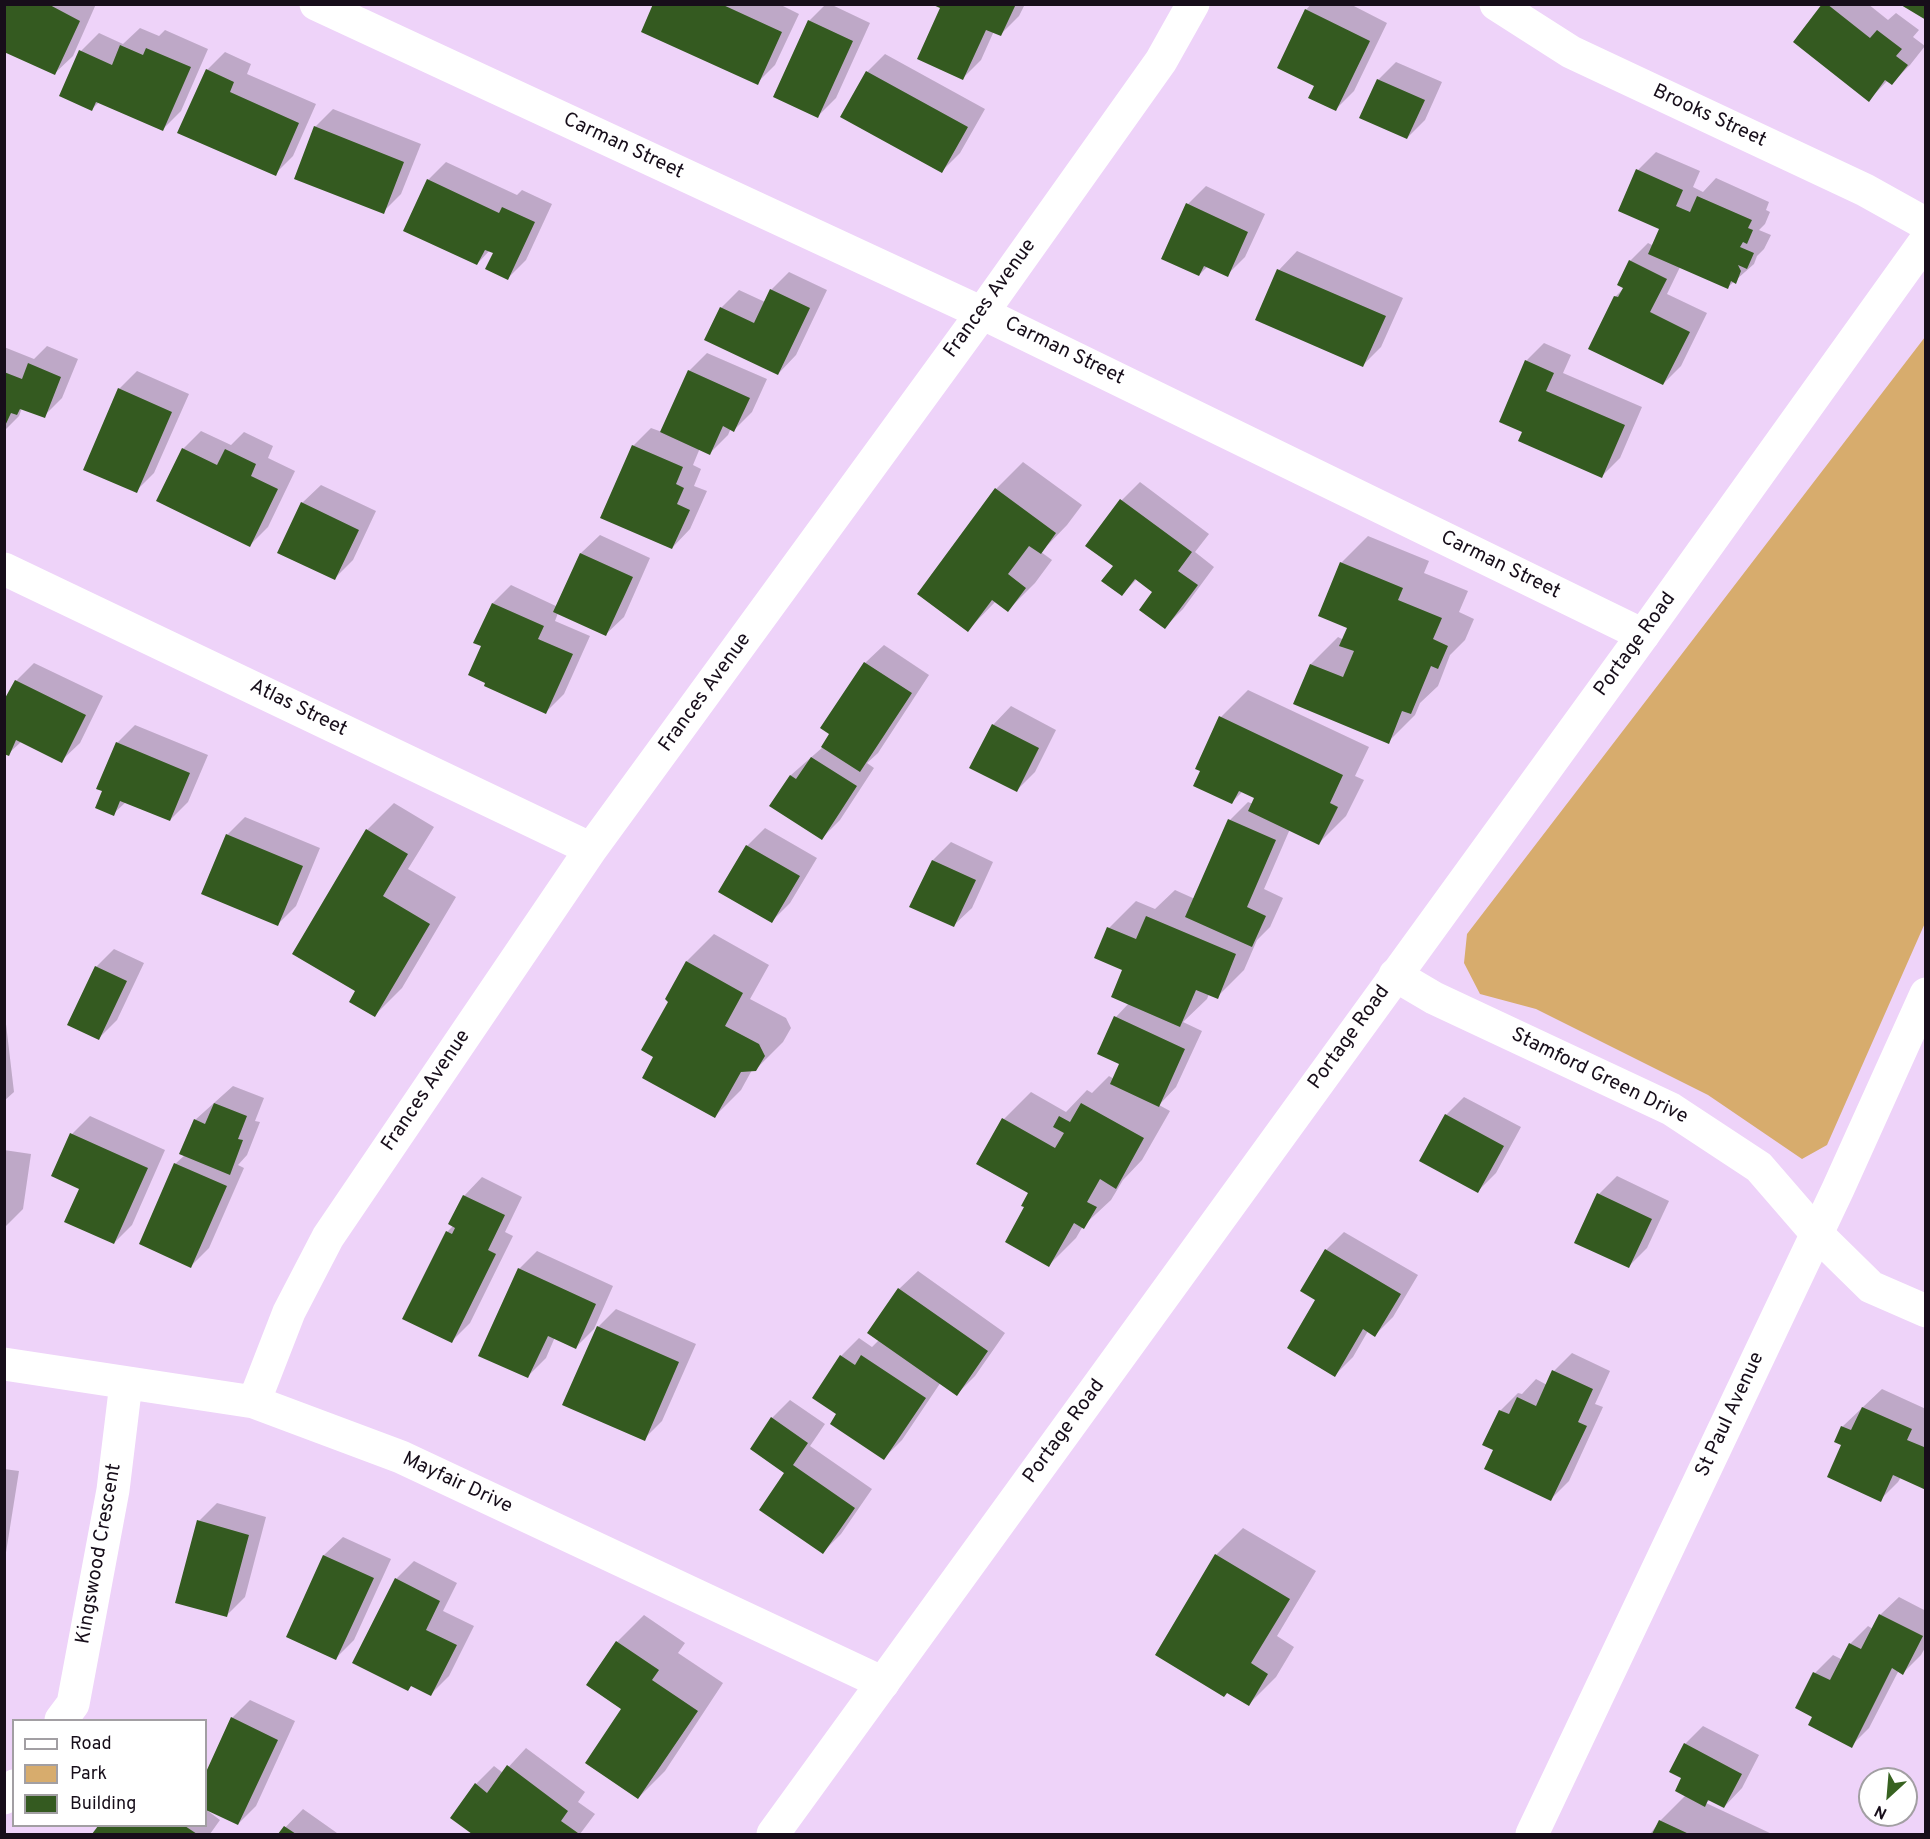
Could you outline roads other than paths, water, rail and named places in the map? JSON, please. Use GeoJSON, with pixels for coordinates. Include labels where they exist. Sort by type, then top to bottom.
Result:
{"type":"FeatureCollection","features":[{"type":"Feature","properties":{"kind":"street","name":"Carman Street"},"geometry":{"type":"LineString","coordinates":[[316,4],[982,313],[1643,635]]}},
{"type":"Feature","properties":{"kind":"street","name":"Frances Avenue"},"geometry":{"type":"LineString","coordinates":[[254,1402],[289,1312],[327,1237],[591,849],[982,313],[1161,61],[1193,4]]}},
{"type":"Feature","properties":{"kind":"street","name":"Brooks Street"},"geometry":{"type":"LineString","coordinates":[[1496,4],[1571,52],[1865,190],[1926,224]]}},
{"type":"Feature","properties":{"kind":"street","name":"Portage Road"},"geometry":{"type":"LineString","coordinates":[[773,1834],[1643,635],[1926,240]]}},
{"type":"Feature","properties":{"kind":"street","name":"Atlas Street"},"geometry":{"type":"LineString","coordinates":[[4,568],[591,849]]}},
{"type":"Feature","properties":{"kind":"street","name":"Stamford Green Drive"},"geometry":{"type":"LineString","coordinates":[[1395,975],[1434,998],[1671,1109],[1759,1167],[1817,1234],[1871,1287],[1926,1311]]}},
{"type":"Feature","properties":{"kind":"street","name":"St Paul Avenue"},"geometry":{"type":"LineString","coordinates":[[1532,1834],[1817,1234],[1926,994]]}},
{"type":"Feature","properties":{"kind":"street","name":"Mayfair Drive"},"geometry":{"type":"LineString","coordinates":[[4,1364],[254,1402],[401,1457],[883,1683]]}},
{"type":"Feature","properties":{"kind":"street","name":"Kingswood Crescent"},"geometry":{"type":"LineString","coordinates":[[62,1719],[73,1704],[113,1490],[126,1383]]}}]}
